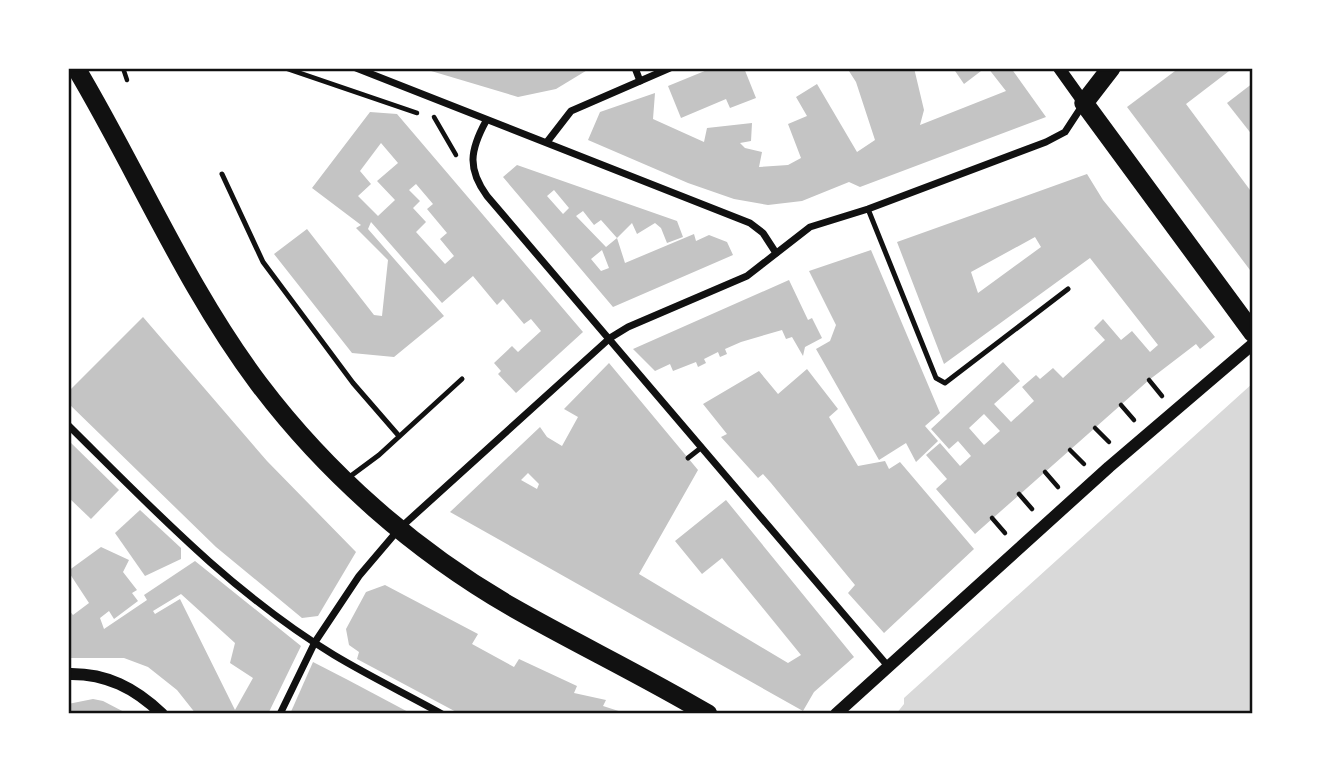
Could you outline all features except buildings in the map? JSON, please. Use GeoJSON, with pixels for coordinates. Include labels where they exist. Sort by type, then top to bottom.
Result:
{"type":"FeatureCollection","features":[{"type":"Feature","properties":{"kind":"highway"},"geometry":{"type":"LineString","coordinates":[[76,68],[227,339],[295,429],[345,480],[398,528],[510,606],[708,714]]}},
{"type":"Feature","properties":{"kind":"highway"},"geometry":{"type":"LineString","coordinates":[[1111,68],[1084,103],[1253,333]]}},
{"type":"Feature","properties":{"kind":"street"},"geometry":{"type":"LineString","coordinates":[[356,68],[750,223],[763,233],[776,253]]}},
{"type":"Feature","properties":{"kind":"street"},"geometry":{"type":"LineString","coordinates":[[635,68],[640,81]]}},
{"type":"Feature","properties":{"kind":"street"},"geometry":{"type":"LineString","coordinates":[[547,142],[570,111],[670,68]]}},
{"type":"Feature","properties":{"kind":"street"},"geometry":{"type":"LineString","coordinates":[[280,714],[315,642],[359,576],[398,528],[610,338],[747,276],[810,227],[868,209],[1046,142],[1065,131],[1084,103],[1059,68]]}},
{"type":"Feature","properties":{"kind":"street"},"geometry":{"type":"LineString","coordinates":[[486,121],[471,155],[471,169],[477,183],[887,665]]}},
{"type":"Feature","properties":{"kind":"street"},"geometry":{"type":"LineString","coordinates":[[836,714],[887,665],[1109,467],[1253,344]]}},
{"type":"Feature","properties":{"kind":"street"},"geometry":{"type":"LineString","coordinates":[[68,425],[190,546],[274,614],[315,642],[442,714]]}},
{"type":"Feature","properties":{"kind":"street"},"geometry":{"type":"LineString","coordinates":[[68,674],[95,675],[133,689],[162,714]]}},
{"type":"Feature","properties":{"kind":"lane"},"geometry":{"type":"LineString","coordinates":[[222,174],[263,262],[353,383],[399,436]]}},
{"type":"Feature","properties":{"kind":"lane"},"geometry":{"type":"LineString","coordinates":[[868,209],[936,378],[945,383],[1068,289]]}},
{"type":"Feature","properties":{"kind":"lane"},"geometry":{"type":"LineString","coordinates":[[345,480],[462,379]]}},
{"type":"Feature","properties":{"kind":"lane"},"geometry":{"type":"LineString","coordinates":[[688,458],[702,447]]}},
{"type":"Feature","properties":{"kind":"path"},"geometry":{"type":"LineString","coordinates":[[123,68],[127,80]]}},
{"type":"Feature","properties":{"kind":"path"},"geometry":{"type":"LineString","coordinates":[[285,68],[406,111]]}},
{"type":"Feature","properties":{"kind":"path"},"geometry":{"type":"LineString","coordinates":[[434,116],[457,158]]}},
{"type":"Feature","properties":{"kind":"path"},"geometry":{"type":"LineString","coordinates":[[1149,380],[1162,397]]}},
{"type":"Feature","properties":{"kind":"path"},"geometry":{"type":"LineString","coordinates":[[1121,405],[1135,420]]}},
{"type":"Feature","properties":{"kind":"path"},"geometry":{"type":"LineString","coordinates":[[1096,428],[1109,442]]}},
{"type":"Feature","properties":{"kind":"path"},"geometry":{"type":"LineString","coordinates":[[1070,450],[1084,464]]}},
{"type":"Feature","properties":{"kind":"path"},"geometry":{"type":"LineString","coordinates":[[1045,472],[1058,487]]}},
{"type":"Feature","properties":{"kind":"path"},"geometry":{"type":"LineString","coordinates":[[1020,494],[1032,509]]}},
{"type":"Feature","properties":{"kind":"path"},"geometry":{"type":"LineString","coordinates":[[992,518],[1005,533]]}},
{"type":"Feature","properties":{"kind":"shaded area"},"geometry":{"type":"Polygon","coordinates":[[[1253,383],[1253,714],[896,714],[904,704],[904,698],[1253,383]]]}}]}
